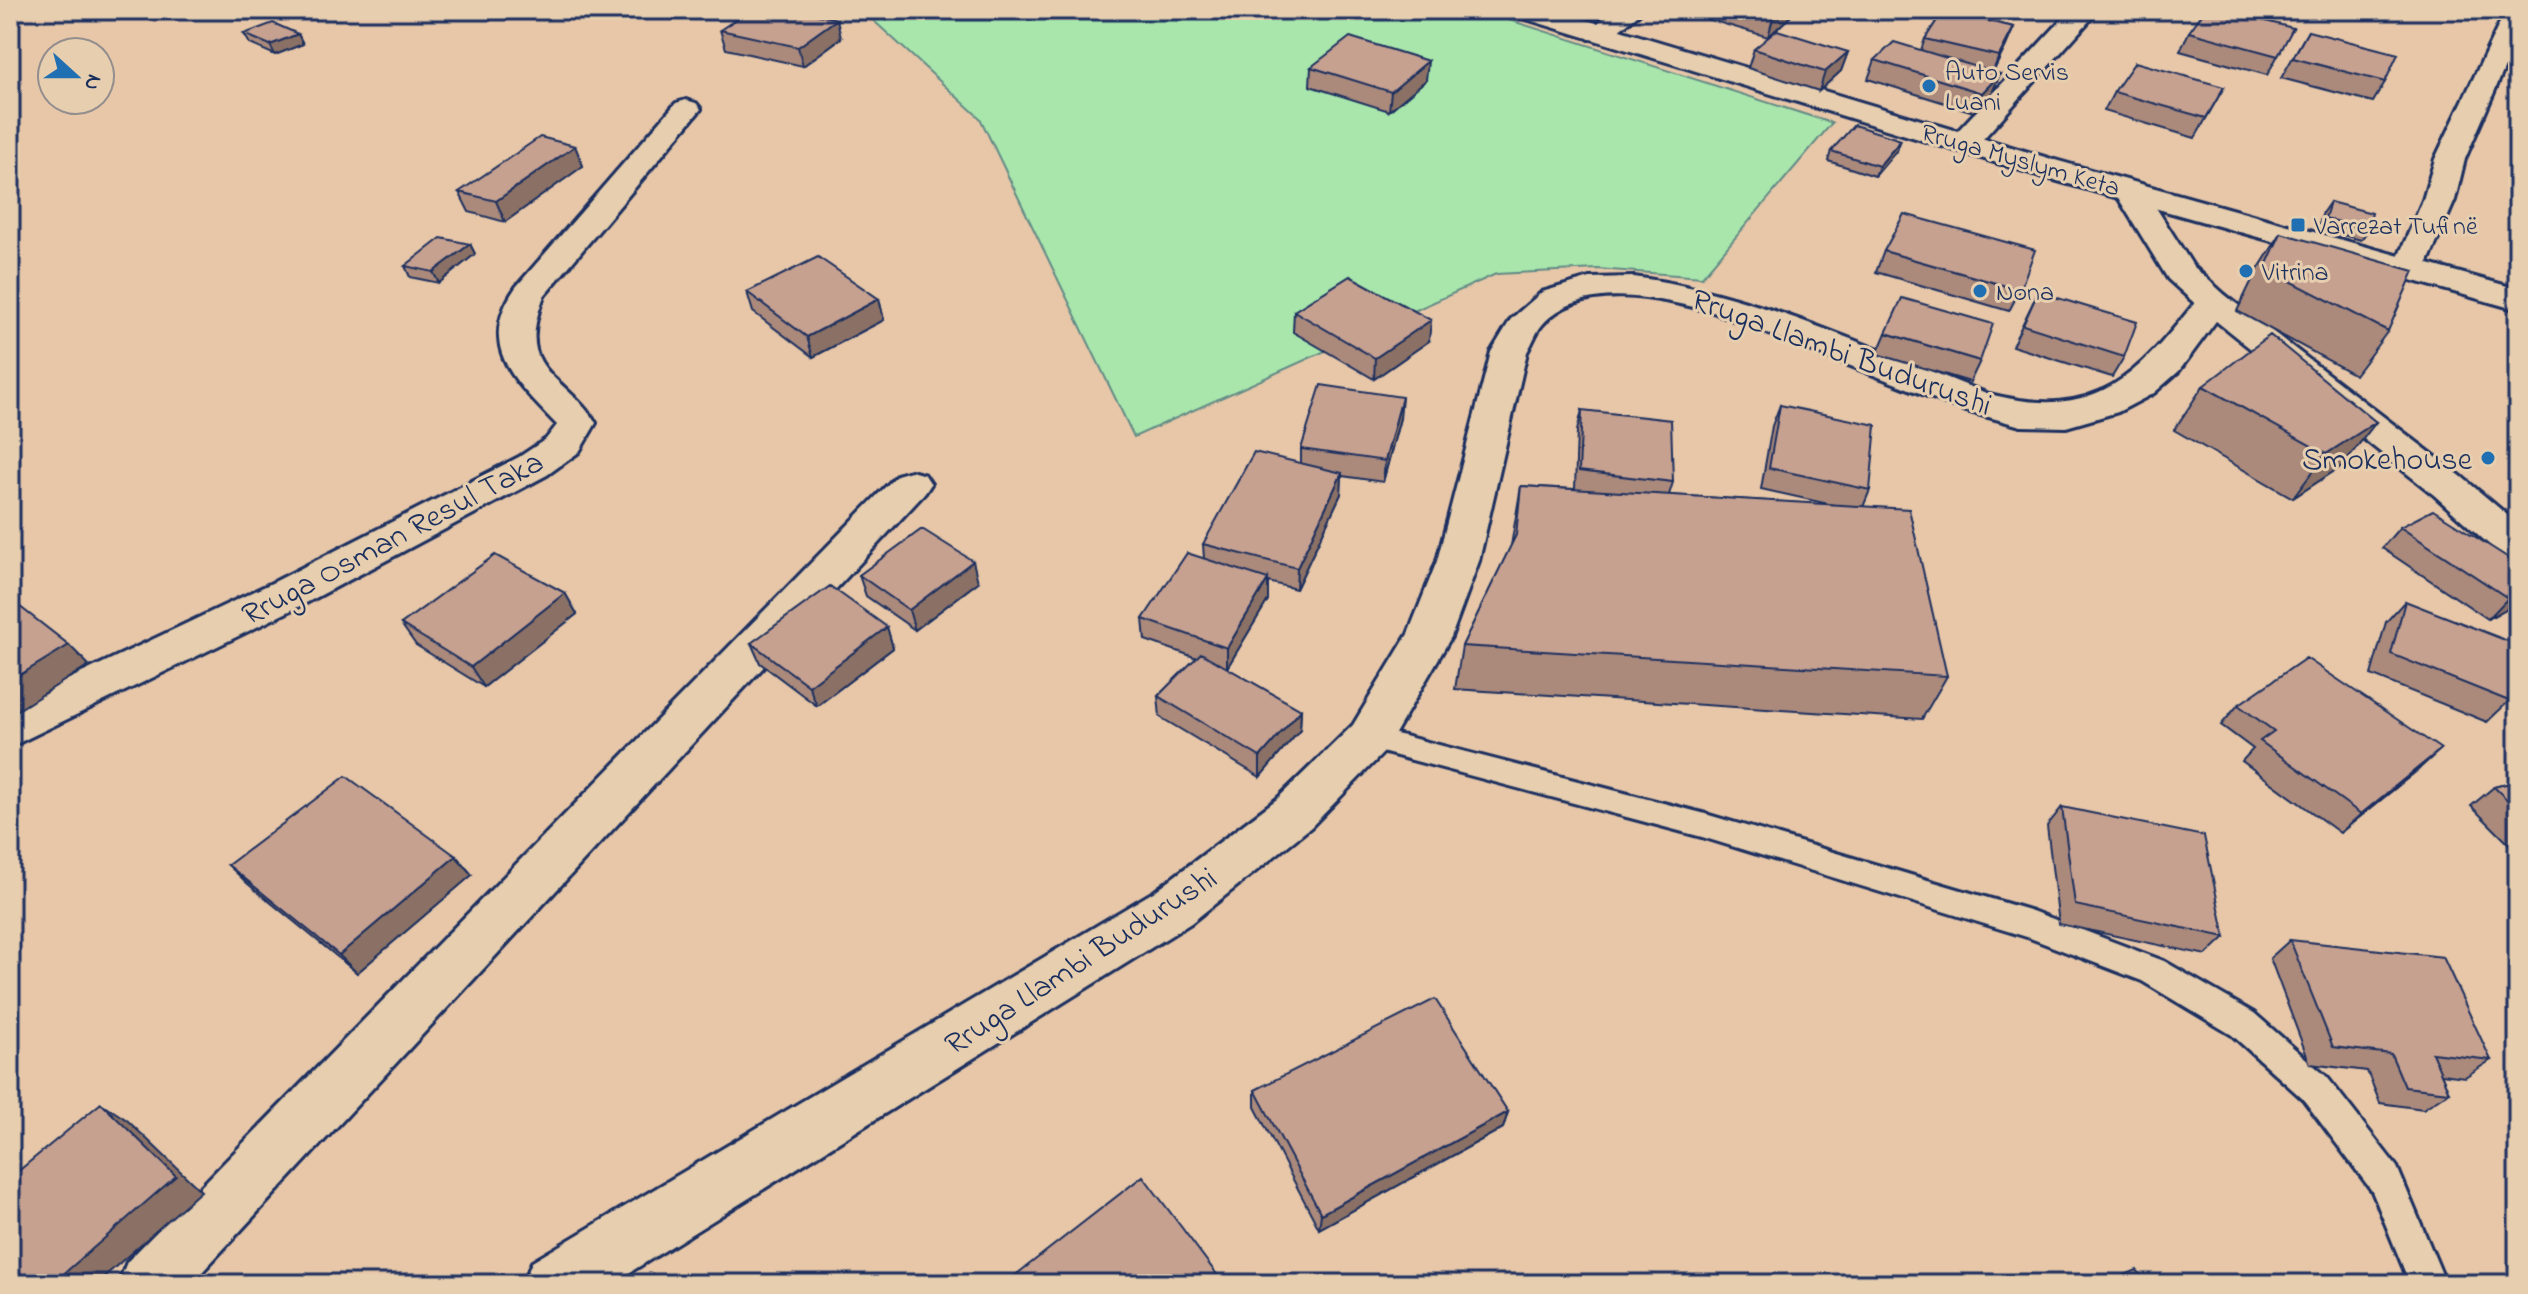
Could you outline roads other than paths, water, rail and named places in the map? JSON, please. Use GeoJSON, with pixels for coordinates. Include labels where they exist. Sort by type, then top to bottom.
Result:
{"type":"FeatureCollection","features":[{"type":"Feature","properties":{"kind":"street","name":"Rruga Myslym Keta"},"geometry":{"type":"LineString","coordinates":[[1525,10],[1963,143],[2518,300]]}},
{"type":"Feature","properties":{"kind":"street"},"geometry":{"type":"LineString","coordinates":[[1599,33],[1630,10]]}},
{"type":"Feature","properties":{"kind":"street"},"geometry":{"type":"LineString","coordinates":[[1963,143],[2086,10]]}},
{"type":"Feature","properties":{"kind":"street"},"geometry":{"type":"LineString","coordinates":[[2410,269],[2439,200],[2450,159],[2513,18],[2518,13]]}},
{"type":"Feature","properties":{"kind":"street","name":"Rruga Osman Resul Taka"},"geometry":{"type":"LineString","coordinates":[[10,729],[61,701],[291,592],[533,466],[561,447],[575,433],[577,423],[521,363],[513,339],[516,318],[528,294],[686,109]]}},
{"type":"Feature","properties":{"kind":"street"},"geometry":{"type":"LineString","coordinates":[[2130,191],[2180,272],[2213,302],[2448,486],[2518,547]]}},
{"type":"Feature","properties":{"kind":"street","name":"Rruga Llambi Budurushi"},"geometry":{"type":"LineString","coordinates":[[554,1284],[1173,907],[1294,813],[1369,738],[1429,637],[1458,561],[1509,352],[1528,319],[1554,299],[1590,288],[1634,287],[1680,293],[1725,305],[1976,402],[2021,414],[2066,415],[2105,404],[2141,385],[2166,363],[2213,302]]}},
{"type":"Feature","properties":{"kind":"street"},"geometry":{"type":"LineString","coordinates":[[149,1284],[911,484]]}},
{"type":"Feature","properties":{"kind":"lane"},"geometry":{"type":"LineString","coordinates":[[1369,738],[1702,825],[2032,925],[2153,971],[2243,1024],[2315,1088],[2385,1179],[2428,1284]]}},
{"type":"Feature","properties":{"kind":"place","name":"Auto Servis Luani"},"geometry":{"type":"Point","coordinates":[1929,86]}},
{"type":"Feature","properties":{"kind":"place","name":"Varrezat Tufinë"},"geometry":{"type":"Point","coordinates":[2298,225]}},
{"type":"Feature","properties":{"kind":"place","name":"Vitrina"},"geometry":{"type":"Point","coordinates":[2246,271]}},
{"type":"Feature","properties":{"kind":"place","name":"Nona"},"geometry":{"type":"Point","coordinates":[1980,291]}},
{"type":"Feature","properties":{"kind":"place","name":"Smokehouse"},"geometry":{"type":"Point","coordinates":[2488,458]}}]}
